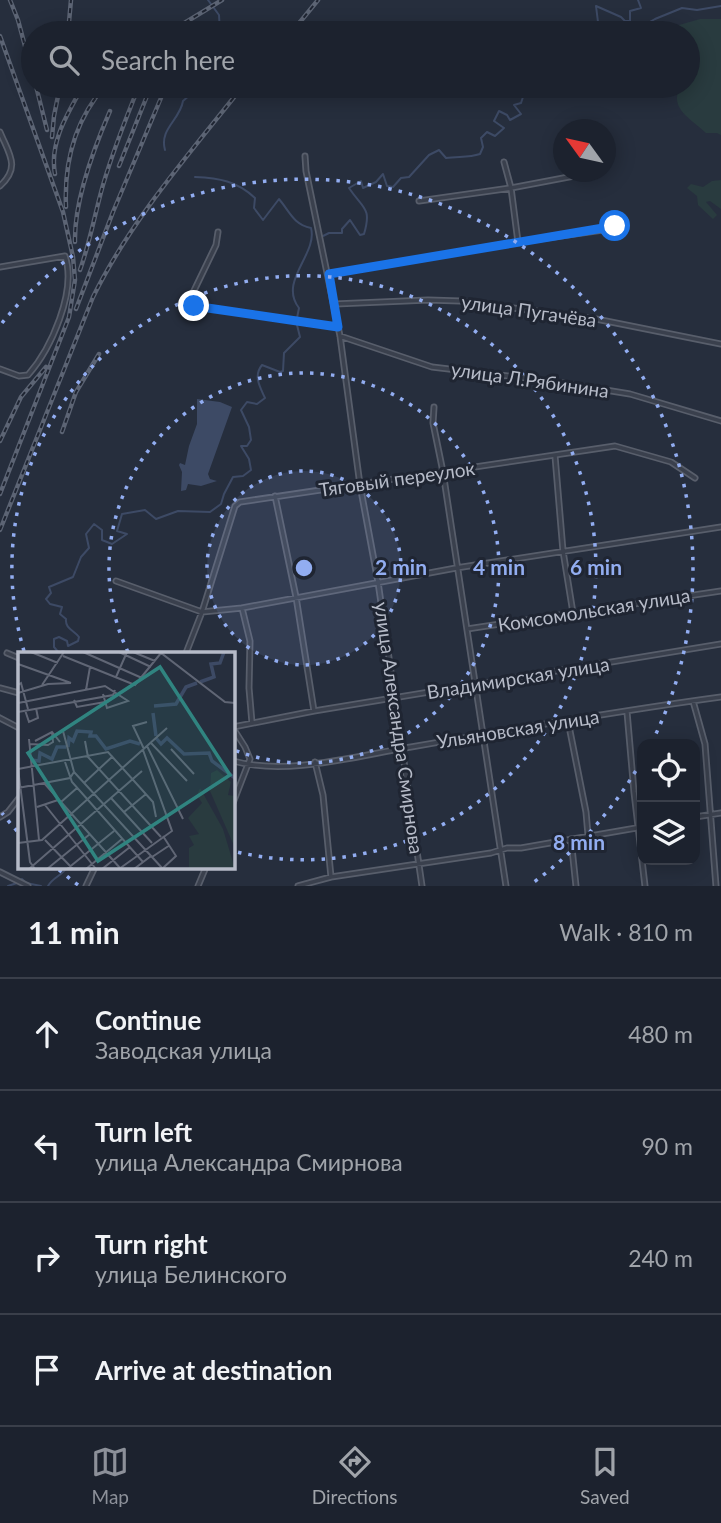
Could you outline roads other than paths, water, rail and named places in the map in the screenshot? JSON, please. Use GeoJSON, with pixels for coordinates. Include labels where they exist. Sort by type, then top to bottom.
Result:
{"type":"FeatureCollection","features":[{"type":"Feature","properties":{"kind":"street"},"geometry":{"type":"LineString","coordinates":[[0,132],[13,164],[10,175],[0,186]]}},
{"type":"Feature","properties":{"kind":"street","name":"улица Александра Смирнова"},"geometry":{"type":"LineString","coordinates":[[305,156],[340,337],[422,886]]}},
{"type":"Feature","properties":{"kind":"street"},"geometry":{"type":"LineString","coordinates":[[505,162],[518,242]]}},
{"type":"Feature","properties":{"kind":"street"},"geometry":{"type":"LineString","coordinates":[[419,201],[553,180]]}},
{"type":"Feature","properties":{"kind":"street"},"geometry":{"type":"LineString","coordinates":[[329,274],[603,230],[620,222]]}},
{"type":"Feature","properties":{"kind":"street"},"geometry":{"type":"LineString","coordinates":[[218,232],[216,245],[189,301],[194,306],[338,327]]}},
{"type":"Feature","properties":{"kind":"street"},"geometry":{"type":"LineString","coordinates":[[0,267],[65,256],[69,277],[54,333],[46,352],[34,369],[28,375],[19,376],[0,369]]}},
{"type":"Feature","properties":{"kind":"street","name":"улица Пугачёва"},"geometry":{"type":"LineString","coordinates":[[334,304],[460,301],[596,319],[721,344]]}},
{"type":"Feature","properties":{"kind":"street","name":"улица Л.Рябинина"},"geometry":{"type":"LineString","coordinates":[[340,337],[432,368],[550,381],[630,394],[721,421]]}},
{"type":"Feature","properties":{"kind":"street"},"geometry":{"type":"LineString","coordinates":[[434,407],[433,423],[443,472],[506,886]]}},
{"type":"Feature","properties":{"kind":"street","name":"Тяговый переулок"},"geometry":{"type":"LineString","coordinates":[[202,612],[235,506],[240,502],[615,446],[671,462],[695,478]]}},
{"type":"Feature","properties":{"kind":"street"},"geometry":{"type":"LineString","coordinates":[[555,456],[563,551],[573,613]]}},
{"type":"Feature","properties":{"kind":"street"},"geometry":{"type":"LineString","coordinates":[[275,496],[296,597],[314,711]]}},
{"type":"Feature","properties":{"kind":"street"},"geometry":{"type":"LineString","coordinates":[[116,582],[202,612],[242,608],[456,568],[721,527]]}},
{"type":"Feature","properties":{"kind":"street","name":"Комсомольская улица"},"geometry":{"type":"LineString","coordinates":[[466,629],[721,591]]}},
{"type":"Feature","properties":{"kind":"street"},"geometry":{"type":"LineString","coordinates":[[242,608],[250,641],[249,688],[252,723]]}},
{"type":"Feature","properties":{"kind":"street"},"geometry":{"type":"LineString","coordinates":[[186,652],[202,612]]}},
{"type":"Feature","properties":{"kind":"street","name":"Владимирская улица"},"geometry":{"type":"LineString","coordinates":[[234,728],[314,711],[721,644]]}},
{"type":"Feature","properties":{"kind":"street"},"geometry":{"type":"LineString","coordinates":[[7,653],[18,658]]}},
{"type":"Feature","properties":{"kind":"street"},"geometry":{"type":"LineString","coordinates":[[0,688],[18,693]]}},
{"type":"Feature","properties":{"kind":"street","name":"Ульяновская улица"},"geometry":{"type":"LineString","coordinates":[[234,761],[271,768],[358,757],[721,697]]}},
{"type":"Feature","properties":{"kind":"street"},"geometry":{"type":"LineString","coordinates":[[693,701],[705,744],[716,886]]}},
{"type":"Feature","properties":{"kind":"street"},"geometry":{"type":"LineString","coordinates":[[627,712],[637,802]]}},
{"type":"Feature","properties":{"kind":"street"},"geometry":{"type":"LineString","coordinates":[[0,718],[18,727]]}},
{"type":"Feature","properties":{"kind":"street"},"geometry":{"type":"LineString","coordinates":[[568,721],[586,811],[588,835]]}},
{"type":"Feature","properties":{"kind":"street"},"geometry":{"type":"LineString","coordinates":[[234,730],[250,759],[234,800]]}},
{"type":"Feature","properties":{"kind":"street"},"geometry":{"type":"LineString","coordinates":[[315,762],[323,795],[331,877]]}},
{"type":"Feature","properties":{"kind":"street"},"geometry":{"type":"LineString","coordinates":[[0,817],[18,799]]}},
{"type":"Feature","properties":{"kind":"street"},"geometry":{"type":"LineString","coordinates":[[700,816],[721,813]]}},
{"type":"Feature","properties":{"kind":"street"},"geometry":{"type":"LineString","coordinates":[[298,886],[315,884],[331,877],[637,827]]}},
{"type":"Feature","properties":{"kind":"street"},"geometry":{"type":"LineString","coordinates":[[571,839],[576,886]]}},
{"type":"Feature","properties":{"kind":"street"},"geometry":{"type":"LineString","coordinates":[[643,865],[645,886]]}},
{"type":"Feature","properties":{"kind":"street"},"geometry":{"type":"LineString","coordinates":[[86,886],[94,869]]}},
{"type":"Feature","properties":{"kind":"street"},"geometry":{"type":"LineString","coordinates":[[198,886],[205,869]]}},
{"type":"Feature","properties":{"kind":"street"},"geometry":{"type":"LineString","coordinates":[[0,872],[28,886]]}},
{"type":"Feature","properties":{"kind":"water"},"geometry":{"type":"Polygon","coordinates":[[[197,399],[220,402],[232,407],[208,474],[210,479],[217,481],[201,486],[188,484],[186,490],[181,491],[182,472],[179,465],[185,465],[197,424],[197,399]]]}},
{"type":"Feature","properties":{"kind":"waterway"},"geometry":{"type":"LineString","coordinates":[[208,0],[219,15],[219,21]]}},
{"type":"Feature","properties":{"kind":"waterway"},"geometry":{"type":"LineString","coordinates":[[630,21],[630,11],[641,8],[638,0]]}},
{"type":"Feature","properties":{"kind":"waterway"},"geometry":{"type":"LineString","coordinates":[[598,21],[596,6],[625,21]]}},
{"type":"Feature","properties":{"kind":"waterway"},"geometry":{"type":"LineString","coordinates":[[651,21],[682,8],[697,10],[721,6]]}},
{"type":"Feature","properties":{"kind":"waterway"},"geometry":{"type":"LineString","coordinates":[[625,21],[630,21]]}},
{"type":"Feature","properties":{"kind":"waterway"},"geometry":{"type":"LineString","coordinates":[[165,150],[167,130],[186,98]]}},
{"type":"Feature","properties":{"kind":"waterway"},"geometry":{"type":"LineString","coordinates":[[323,236],[342,233],[350,220],[360,235],[364,234],[366,213],[349,188],[361,181],[363,188],[376,182],[383,174],[387,186],[393,187],[401,178],[409,177],[429,155],[439,150],[446,158],[480,154],[483,147],[481,138],[487,132],[495,136],[504,128],[494,121],[499,111],[510,120],[521,114],[514,105],[521,103],[523,98]]}},
{"type":"Feature","properties":{"kind":"waterway"},"geometry":{"type":"LineString","coordinates":[[195,177],[220,180],[241,188],[255,198],[254,208],[263,220],[279,199],[296,220],[311,228],[312,238],[293,288],[299,308],[297,318]]}},
{"type":"Feature","properties":{"kind":"waterway"},"geometry":{"type":"LineString","coordinates":[[58,652],[54,647],[54,639],[59,637],[67,641],[68,646],[78,641],[79,637],[68,627],[66,619],[60,614],[62,607],[50,604],[46,599],[51,593],[49,587],[73,577],[81,557],[89,548],[86,534],[94,524],[102,530],[102,540],[112,544],[127,534],[117,531],[122,514],[145,510],[156,519],[178,511],[210,512],[221,504],[233,477],[243,476],[251,470],[249,459],[241,446],[247,446],[251,440],[249,427],[241,410],[247,402],[257,404],[265,398],[258,377],[262,365],[283,371],[284,353],[300,337],[297,325]]}},
{"type":"Feature","properties":{"kind":"waterway"},"geometry":{"type":"LineString","coordinates":[[61,652],[65,652]]}},
{"type":"Feature","properties":{"kind":"waterway"},"geometry":{"type":"LineString","coordinates":[[48,886],[65,869]]}},
{"type":"Feature","properties":{"kind":"waterway"},"geometry":{"type":"LineString","coordinates":[[22,879],[26,883],[41,886]]}},
{"type":"Feature","properties":{"kind":"waterway"},"geometry":{"type":"LineString","coordinates":[[8,886],[17,883]]}},
{"type":"Feature","properties":{"kind":"railway"},"geometry":{"type":"LineString","coordinates":[[10,0],[21,31]]}},
{"type":"Feature","properties":{"kind":"railway"},"geometry":{"type":"LineString","coordinates":[[69,21],[71,0]]}},
{"type":"Feature","properties":{"kind":"railway"},"geometry":{"type":"LineString","coordinates":[[188,21],[222,0]]}},
{"type":"Feature","properties":{"kind":"railway"},"geometry":{"type":"LineString","coordinates":[[301,21],[318,0]]}},
{"type":"Feature","properties":{"kind":"railway"},"geometry":{"type":"LineString","coordinates":[[0,36],[21,95]]}},
{"type":"Feature","properties":{"kind":"railway"},"geometry":{"type":"LineString","coordinates":[[0,494],[69,317],[75,280],[63,212],[22,98]]}},
{"type":"Feature","properties":{"kind":"railway"},"geometry":{"type":"LineString","coordinates":[[39,98],[47,130]]}},
{"type":"Feature","properties":{"kind":"railway"},"geometry":{"type":"LineString","coordinates":[[52,137],[58,98]]}},
{"type":"Feature","properties":{"kind":"railway"},"geometry":{"type":"LineString","coordinates":[[55,174],[57,139],[76,98]]}},
{"type":"Feature","properties":{"kind":"railway"},"geometry":{"type":"LineString","coordinates":[[66,207],[67,174],[74,142],[79,127],[96,98]]}},
{"type":"Feature","properties":{"kind":"railway"},"geometry":{"type":"LineString","coordinates":[[80,270],[107,172],[134,98]]}},
{"type":"Feature","properties":{"kind":"railway"},"geometry":{"type":"LineString","coordinates":[[119,166],[146,98]]}},
{"type":"Feature","properties":{"kind":"railway"},"geometry":{"type":"LineString","coordinates":[[76,309],[161,98]]}},
{"type":"Feature","properties":{"kind":"railway"},"geometry":{"type":"LineString","coordinates":[[0,530],[93,297],[108,269],[162,188],[233,98]]}},
{"type":"Feature","properties":{"kind":"railway"},"geometry":{"type":"LineString","coordinates":[[75,242],[81,193],[110,111]]}},
{"type":"Feature","properties":{"kind":"railway"},"geometry":{"type":"LineString","coordinates":[[62,432],[76,392],[99,354]]}},
{"type":"Feature","properties":{"kind":"railway"},"geometry":{"type":"LineString","coordinates":[[0,441],[21,397],[46,367]]}}]}
